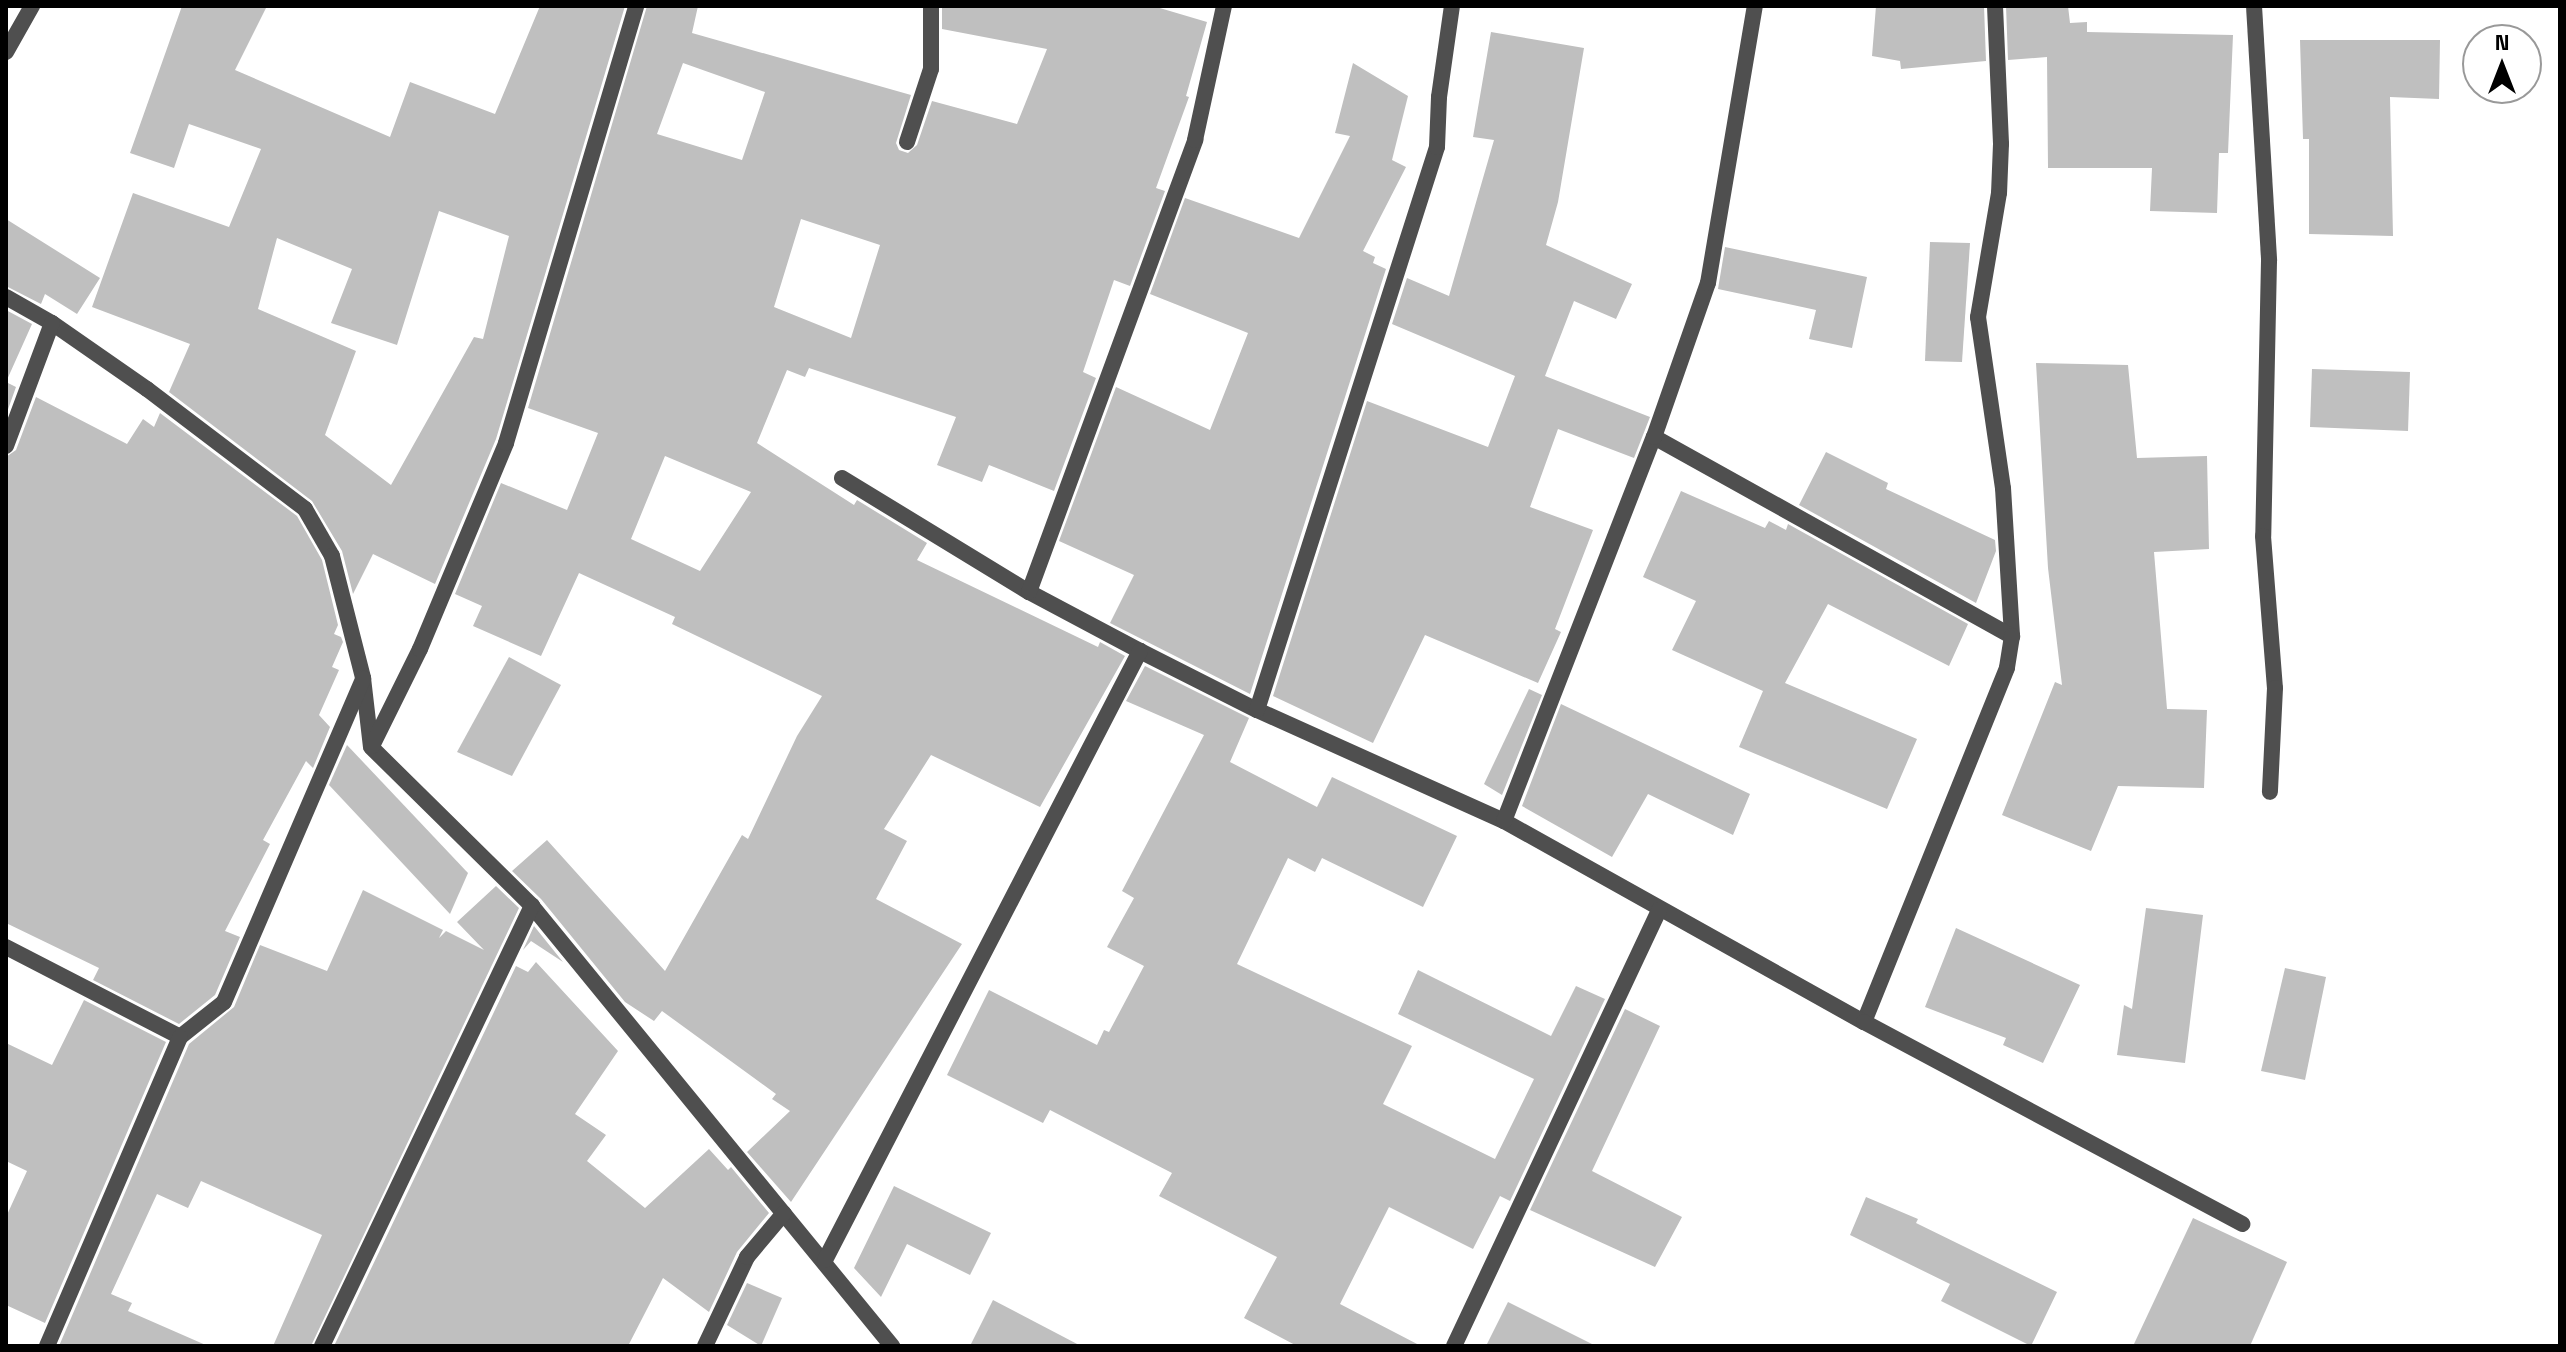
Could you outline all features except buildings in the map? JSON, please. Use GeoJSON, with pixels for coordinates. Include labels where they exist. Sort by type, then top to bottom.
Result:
{"type":"FeatureCollection","features":[{"type":"Feature","properties":{"kind":"street"},"geometry":{"type":"LineString","coordinates":[[6,52],[32,6]]}},
{"type":"Feature","properties":{"kind":"street"},"geometry":{"type":"LineString","coordinates":[[371,747],[420,649],[506,443],[636,6]]}},
{"type":"Feature","properties":{"kind":"street"},"geometry":{"type":"LineString","coordinates":[[907,142],[931,69],[931,6]]}},
{"type":"Feature","properties":{"kind":"street"},"geometry":{"type":"LineString","coordinates":[[1029,592],[1195,140],[1224,6]]}},
{"type":"Feature","properties":{"kind":"street"},"geometry":{"type":"LineString","coordinates":[[1257,710],[1437,147],[1439,97],[1452,6]]}},
{"type":"Feature","properties":{"kind":"street"},"geometry":{"type":"LineString","coordinates":[[1504,821],[1654,437],[1708,283],[1755,6]]}},
{"type":"Feature","properties":{"kind":"street"},"geometry":{"type":"LineString","coordinates":[[1864,1022],[2007,668],[2012,636],[2003,488],[1978,317],[2000,168],[1995,6]]}},
{"type":"Feature","properties":{"kind":"street"},"geometry":{"type":"LineString","coordinates":[[2254,6],[2269,261],[2263,536],[2275,688],[2270,792]]}},
{"type":"Feature","properties":{"kind":"street"},"geometry":{"type":"LineString","coordinates":[[6,297],[52,323],[147,389],[305,509],[332,556],[363,678],[371,747],[532,906],[825,1260],[892,1346]]}},
{"type":"Feature","properties":{"kind":"street"},"geometry":{"type":"LineString","coordinates":[[6,446],[52,323]]}},
{"type":"Feature","properties":{"kind":"street"},"geometry":{"type":"LineString","coordinates":[[1654,437],[2012,636]]}},
{"type":"Feature","properties":{"kind":"street"},"geometry":{"type":"LineString","coordinates":[[842,478],[1029,592],[1257,710],[1504,821],[1864,1022],[2243,1224]]}},
{"type":"Feature","properties":{"kind":"street"},"geometry":{"type":"LineString","coordinates":[[825,1260],[1140,651]]}},
{"type":"Feature","properties":{"kind":"street"},"geometry":{"type":"LineString","coordinates":[[47,1346],[180,1037],[224,1002],[363,678]]}},
{"type":"Feature","properties":{"kind":"street"},"geometry":{"type":"LineString","coordinates":[[322,1346],[532,906]]}},
{"type":"Feature","properties":{"kind":"street"},"geometry":{"type":"LineString","coordinates":[[1454,1346],[1659,910]]}},
{"type":"Feature","properties":{"kind":"street"},"geometry":{"type":"LineString","coordinates":[[6,947],[180,1037]]}},
{"type":"Feature","properties":{"kind":"street"},"geometry":{"type":"LineString","coordinates":[[705,1346],[747,1257],[784,1213]]}}]}
